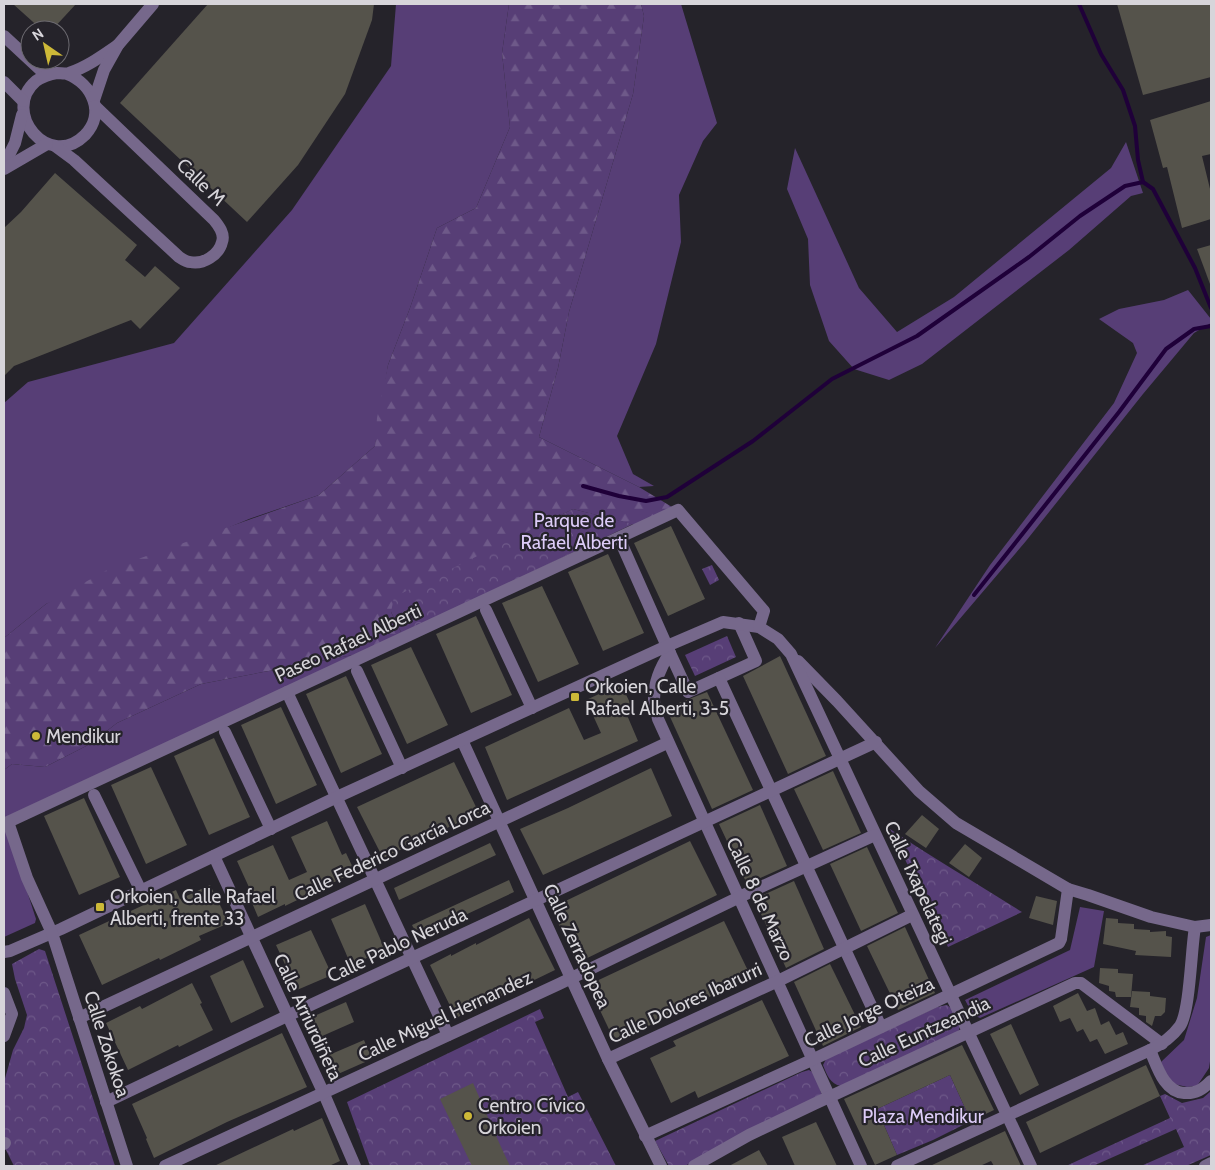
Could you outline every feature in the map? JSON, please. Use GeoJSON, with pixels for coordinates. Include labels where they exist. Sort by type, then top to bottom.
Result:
{"type":"FeatureCollection","features":[{"type":"Feature","properties":{"kind":"street"},"geometry":{"type":"LineString","coordinates":[[4,82],[23,107],[24,123],[38,140],[51,145],[66,145],[76,141],[91,126],[94,116],[94,103],[104,70],[118,45],[153,4]]}},
{"type":"Feature","properties":{"kind":"street"},"geometry":{"type":"LineString","coordinates":[[4,36],[46,75]]}},
{"type":"Feature","properties":{"kind":"street"},"geometry":{"type":"LineString","coordinates":[[66,74],[93,62],[118,45]]}},
{"type":"Feature","properties":{"kind":"street"},"geometry":{"type":"LineString","coordinates":[[4,165],[15,143],[28,90],[46,75],[66,74],[76,78],[84,83],[90,91],[94,103]]}},
{"type":"Feature","properties":{"kind":"street","name":"Calle M"},"geometry":{"type":"LineString","coordinates":[[51,145],[74,160],[179,257],[190,262],[206,261],[216,253],[223,242],[221,230],[214,220],[94,103]]}},
{"type":"Feature","properties":{"kind":"street"},"geometry":{"type":"LineString","coordinates":[[4,169],[51,145]]}},
{"type":"Feature","properties":{"kind":"street","name":"Paseo Rafael Alberti"},"geometry":{"type":"LineString","coordinates":[[52,933],[27,878],[8,822],[678,510],[764,611],[759,627]]}},
{"type":"Feature","properties":{"kind":"street"},"geometry":{"type":"LineString","coordinates":[[622,547],[688,692],[756,661],[739,623]]}},
{"type":"Feature","properties":{"kind":"street"},"geometry":{"type":"LineString","coordinates":[[486,610],[532,708]]}},
{"type":"Feature","properties":{"kind":"street"},"geometry":{"type":"LineString","coordinates":[[4,952],[52,933],[337,797],[532,708],[668,649],[723,622],[759,627]]}},
{"type":"Feature","properties":{"kind":"street","name":"Calle Txapelategi"},"geometry":{"type":"LineString","coordinates":[[759,627],[778,639],[791,654],[1031,1166]]}},
{"type":"Feature","properties":{"kind":"street","name":"Calle 8 de Marzo"},"geometry":{"type":"LineString","coordinates":[[668,649],[658,677],[654,699],[658,719],[861,1166]]}},
{"type":"Feature","properties":{"kind":"street"},"geometry":{"type":"LineString","coordinates":[[791,654],[876,742],[919,791],[956,823],[1068,889],[1150,917],[1195,927],[1211,925]]}},
{"type":"Feature","properties":{"kind":"street"},"geometry":{"type":"LineString","coordinates":[[357,671],[402,768]]}},
{"type":"Feature","properties":{"kind":"street"},"geometry":{"type":"LineString","coordinates":[[719,678],[881,1027]]}},
{"type":"Feature","properties":{"kind":"street"},"geometry":{"type":"LineString","coordinates":[[287,692],[448,1035]]}},
{"type":"Feature","properties":{"kind":"street"},"geometry":{"type":"LineString","coordinates":[[225,732],[271,829]]}},
{"type":"Feature","properties":{"kind":"street","name":"Calle Zerradopea"},"geometry":{"type":"LineString","coordinates":[[462,740],[608,1059],[661,1166]]}},
{"type":"Feature","properties":{"kind":"street","name":"Calle Pablo Neruda"},"geometry":{"type":"LineString","coordinates":[[106,1102],[876,742]]}},
{"type":"Feature","properties":{"kind":"street","name":"Calle Federico García Lorca"},"geometry":{"type":"LineString","coordinates":[[79,1018],[375,878],[668,744]]}},
{"type":"Feature","properties":{"kind":"street"},"geometry":{"type":"LineString","coordinates":[[94,795],[141,891]]}},
{"type":"Feature","properties":{"kind":"street","name":"Calle Miguel Hernandez"},"geometry":{"type":"LineString","coordinates":[[165,1166],[324,1094],[807,866],[875,836]]}},
{"type":"Feature","properties":{"kind":"street","name":"Calle Arriurdiñeta"},"geometry":{"type":"LineString","coordinates":[[214,856],[324,1094],[355,1166]]}},
{"type":"Feature","properties":{"kind":"street","name":"Calle Jorge Oteiza"},"geometry":{"type":"LineString","coordinates":[[645,1136],[814,1060],[1058,943],[1062,939],[1068,889]]}},
{"type":"Feature","properties":{"kind":"street","name":"Calle Dolores Ibarurri"},"geometry":{"type":"LineString","coordinates":[[608,1059],[778,981],[912,915]]}},
{"type":"Feature","properties":{"kind":"street"},"geometry":{"type":"LineString","coordinates":[[897,1166],[1150,1050],[1170,1038],[1181,1025],[1185,1011],[1195,927]]}},
{"type":"Feature","properties":{"kind":"street","name":"Calle Zokokoa"},"geometry":{"type":"LineString","coordinates":[[52,933],[127,1166]]}},
{"type":"Feature","properties":{"kind":"street","name":"Calle Euntzeandia"},"geometry":{"type":"LineString","coordinates":[[694,1166],[749,1135],[830,1096],[1075,983],[1082,983],[1162,1044]]}},
{"type":"Feature","properties":{"kind":"street"},"geometry":{"type":"LineString","coordinates":[[4,993],[12,1014],[4,1036]]}},
{"type":"Feature","properties":{"kind":"street"},"geometry":{"type":"LineString","coordinates":[[1150,1050],[1162,1076],[1169,1087],[1176,1093],[1192,1094],[1204,1088],[1211,1081]]}},
{"type":"Feature","properties":{"kind":"street"},"geometry":{"type":"LineString","coordinates":[[1205,1166],[1211,1163]]}},
{"type":"Feature","properties":{"kind":"green space"},"geometry":{"type":"Polygon","coordinates":[[[396,4],[509,4],[502,53],[510,127],[476,208],[437,228],[410,308],[388,365],[375,446],[319,495],[249,519],[46,604],[4,638],[4,403],[28,382],[174,343],[292,210],[391,66],[396,4]]]}},
{"type":"Feature","properties":{"kind":"green space"},"geometry":{"type":"Polygon","coordinates":[[[509,4],[641,4],[644,16],[633,94],[569,312],[558,368],[539,437],[639,487],[672,507],[635,525],[573,509],[533,529],[391,612],[402,634],[358,654],[201,684],[117,723],[90,744],[45,767],[12,764],[4,770],[4,638],[46,604],[107,570],[319,495],[375,446],[377,418],[388,365],[410,308],[437,228],[476,208],[510,127],[502,53],[509,4]]]}},
{"type":"Feature","properties":{"kind":"green space"},"geometry":{"type":"Polygon","coordinates":[[[641,4],[681,4],[717,123],[703,141],[679,195],[681,242],[656,344],[617,436],[633,474],[654,486],[639,487],[539,437],[558,368],[569,312],[633,94],[644,16],[641,4]]]}},
{"type":"Feature","properties":{"kind":"green space"},"geometry":{"type":"Polygon","coordinates":[[[1126,142],[1143,193],[1131,196],[1069,250],[922,364],[889,380],[854,369],[829,341],[810,285],[808,239],[787,189],[795,148],[859,288],[897,332],[954,297],[1111,168],[1126,142]]]}},
{"type":"Feature","properties":{"kind":"green space"},"geometry":{"type":"Polygon","coordinates":[[[1188,290],[1211,319],[1211,323],[1194,333],[1026,541],[935,648],[990,565],[1114,403],[1137,353],[1133,343],[1099,319],[1119,309],[1164,300],[1188,290]]]}},
{"type":"Feature","properties":{"kind":"green space","name":"Parque de Rafael Alberti"},"geometry":{"type":"Polygon","coordinates":[[[573,509],[633,524],[402,634],[391,612],[394,597],[573,509]]]}},
{"type":"Feature","properties":{"kind":"green space"},"geometry":{"type":"Polygon","coordinates":[[[712,565],[719,580],[710,585],[702,569],[712,565]]]}},
{"type":"Feature","properties":{"kind":"green space"},"geometry":{"type":"Polygon","coordinates":[[[727,636],[736,657],[695,676],[685,655],[727,636]]]}},
{"type":"Feature","properties":{"kind":"green space"},"geometry":{"type":"Polygon","coordinates":[[[358,654],[4,818],[4,770],[12,764],[45,767],[90,744],[117,723],[201,684],[358,654]]]}},
{"type":"Feature","properties":{"kind":"green space"},"geometry":{"type":"Polygon","coordinates":[[[4,820],[36,919],[35,923],[4,937],[4,820]]]}},
{"type":"Feature","properties":{"kind":"green space"},"geometry":{"type":"Polygon","coordinates":[[[890,829],[923,850],[1022,912],[948,947],[890,829]]]}},
{"type":"Feature","properties":{"kind":"green space"},"geometry":{"type":"Polygon","coordinates":[[[1080,907],[1104,911],[1094,967],[980,1018],[973,1015],[965,1000],[1070,950],[1080,907]]]}},
{"type":"Feature","properties":{"kind":"green space"},"geometry":{"type":"Polygon","coordinates":[[[1211,935],[1211,1055],[1209,1068],[1197,1086],[1187,1087],[1170,1083],[1161,1062],[1184,1040],[1197,998],[1206,937],[1211,935]]]}},
{"type":"Feature","properties":{"kind":"green space"},"geometry":{"type":"Polygon","coordinates":[[[39,949],[45,951],[115,1166],[14,1166],[5,1148],[4,1082],[13,1050],[24,1028],[27,1015],[12,964],[39,949]]]}},
{"type":"Feature","properties":{"kind":"green space"},"geometry":{"type":"Polygon","coordinates":[[[947,1005],[953,1010],[960,1026],[958,1033],[841,1086],[834,1083],[828,1076],[823,1065],[826,1059],[937,1007],[947,1005]]]}},
{"type":"Feature","properties":{"kind":"green space"},"geometry":{"type":"Polygon","coordinates":[[[540,1009],[544,1018],[535,1022],[568,1097],[578,1092],[616,1166],[370,1166],[347,1102],[540,1009]]]}},
{"type":"Feature","properties":{"kind":"green space"},"geometry":{"type":"Polygon","coordinates":[[[809,1070],[814,1073],[822,1095],[745,1132],[685,1166],[669,1166],[655,1141],[809,1070]]]}},
{"type":"Feature","properties":{"kind":"green space","name":"Plaza Mendikur"},"geometry":{"type":"Polygon","coordinates":[[[950,1075],[971,1121],[897,1155],[877,1109],[950,1075]]]}},
{"type":"Feature","properties":{"kind":"green space"},"geometry":{"type":"Polygon","coordinates":[[[1211,1091],[1211,1155],[1186,1166],[1141,1166],[1184,1147],[1176,1129],[1093,1166],[1066,1166],[1170,1118],[1160,1096],[1165,1094],[1182,1103],[1203,1098],[1211,1091]]]}},
{"type":"Feature","properties":{"kind":"building"},"geometry":{"type":"Polygon","coordinates":[[[13,4],[76,4],[61,20],[31,20],[13,4]]]}},
{"type":"Feature","properties":{"kind":"building"},"geometry":{"type":"Polygon","coordinates":[[[208,4],[374,4],[372,20],[345,94],[298,165],[247,222],[120,103],[208,4]]]}},
{"type":"Feature","properties":{"kind":"building"},"geometry":{"type":"Polygon","coordinates":[[[1117,4],[1211,4],[1211,77],[1143,95],[1117,4]]]}},
{"type":"Feature","properties":{"kind":"building"},"geometry":{"type":"Polygon","coordinates":[[[1211,101],[1211,154],[1202,156],[1211,193],[1211,219],[1182,228],[1167,167],[1163,168],[1150,120],[1211,101]]]}},
{"type":"Feature","properties":{"kind":"building"},"geometry":{"type":"Polygon","coordinates":[[[55,173],[137,245],[125,260],[145,277],[155,266],[180,288],[140,329],[131,320],[14,366],[4,376],[4,228],[21,212],[55,173]]]}},
{"type":"Feature","properties":{"kind":"building"},"geometry":{"type":"Polygon","coordinates":[[[1211,245],[1211,284],[1210,284],[1197,249],[1211,245]]]}},
{"type":"Feature","properties":{"kind":"building"},"geometry":{"type":"Polygon","coordinates":[[[671,526],[705,599],[668,616],[634,543],[671,526]]]}},
{"type":"Feature","properties":{"kind":"building"},"geometry":{"type":"Polygon","coordinates":[[[608,554],[644,633],[603,651],[568,572],[608,554]]]}},
{"type":"Feature","properties":{"kind":"building"},"geometry":{"type":"Polygon","coordinates":[[[542,586],[579,664],[538,682],[502,603],[542,586]]]}},
{"type":"Feature","properties":{"kind":"building"},"geometry":{"type":"Polygon","coordinates":[[[476,616],[512,695],[471,713],[436,634],[476,616]]]}},
{"type":"Feature","properties":{"kind":"building"},"geometry":{"type":"Polygon","coordinates":[[[411,647],[448,725],[407,744],[371,665],[411,647]]]}},
{"type":"Feature","properties":{"kind":"building"},"geometry":{"type":"Polygon","coordinates":[[[780,656],[826,756],[788,774],[743,676],[780,656]]]}},
{"type":"Feature","properties":{"kind":"building"},"geometry":{"type":"Polygon","coordinates":[[[346,676],[382,754],[341,773],[306,694],[346,676]]]}},
{"type":"Feature","properties":{"kind":"building"},"geometry":{"type":"Polygon","coordinates":[[[621,684],[631,705],[624,708],[638,741],[507,800],[485,747],[569,708],[584,740],[601,733],[586,700],[621,684]]]}},
{"type":"Feature","properties":{"kind":"building"},"geometry":{"type":"Polygon","coordinates":[[[707,692],[753,790],[712,809],[666,708],[707,692]]]}},
{"type":"Feature","properties":{"kind":"building"},"geometry":{"type":"Polygon","coordinates":[[[281,707],[317,785],[276,804],[241,725],[281,707]]]}},
{"type":"Feature","properties":{"kind":"building"},"geometry":{"type":"Polygon","coordinates":[[[214,738],[250,817],[209,835],[174,756],[214,738]]]}},
{"type":"Feature","properties":{"kind":"building"},"geometry":{"type":"Polygon","coordinates":[[[454,762],[479,813],[383,858],[357,807],[454,762]]]}},
{"type":"Feature","properties":{"kind":"building"},"geometry":{"type":"Polygon","coordinates":[[[151,767],[187,845],[146,864],[111,785],[151,767]]]}},
{"type":"Feature","properties":{"kind":"building"},"geometry":{"type":"Polygon","coordinates":[[[651,768],[672,816],[543,875],[520,829],[651,768]]]}},
{"type":"Feature","properties":{"kind":"building"},"geometry":{"type":"Polygon","coordinates":[[[833,771],[861,833],[823,850],[794,789],[833,771]]]}},
{"type":"Feature","properties":{"kind":"building"},"geometry":{"type":"Polygon","coordinates":[[[84,798],[120,877],[79,895],[44,816],[84,798]]]}},
{"type":"Feature","properties":{"kind":"building"},"geometry":{"type":"Polygon","coordinates":[[[760,805],[787,866],[747,884],[719,824],[760,805]]]}},
{"type":"Feature","properties":{"kind":"building"},"geometry":{"type":"Polygon","coordinates":[[[922,815],[939,829],[926,848],[905,834],[922,815]]]}},
{"type":"Feature","properties":{"kind":"building"},"geometry":{"type":"Polygon","coordinates":[[[327,821],[342,855],[346,853],[355,872],[258,917],[250,898],[253,896],[237,861],[273,845],[289,880],[307,872],[291,837],[327,821]]]}},
{"type":"Feature","properties":{"kind":"building"},"geometry":{"type":"Polygon","coordinates":[[[690,841],[717,895],[577,963],[551,908],[690,841]]]}},
{"type":"Feature","properties":{"kind":"building"},"geometry":{"type":"Polygon","coordinates":[[[490,843],[496,855],[399,900],[394,888],[490,843]]]}},
{"type":"Feature","properties":{"kind":"building"},"geometry":{"type":"Polygon","coordinates":[[[965,844],[982,858],[969,877],[949,863],[965,844]]]}},
{"type":"Feature","properties":{"kind":"building"},"geometry":{"type":"Polygon","coordinates":[[[867,847],[898,913],[861,931],[830,864],[867,847]]]}},
{"type":"Feature","properties":{"kind":"building"},"geometry":{"type":"Polygon","coordinates":[[[509,880],[514,892],[418,937],[412,925],[509,880]]]}},
{"type":"Feature","properties":{"kind":"building"},"geometry":{"type":"Polygon","coordinates":[[[794,881],[824,949],[786,968],[754,899],[794,881]]]}},
{"type":"Feature","properties":{"kind":"building"},"geometry":{"type":"Polygon","coordinates":[[[210,885],[229,923],[199,936],[201,940],[102,985],[79,935],[176,890],[180,899],[210,885]]]}},
{"type":"Feature","properties":{"kind":"building"},"geometry":{"type":"Polygon","coordinates":[[[1036,896],[1057,901],[1053,925],[1029,918],[1036,896]]]}},
{"type":"Feature","properties":{"kind":"building"},"geometry":{"type":"Polygon","coordinates":[[[365,904],[385,950],[351,965],[331,919],[365,904]]]}},
{"type":"Feature","properties":{"kind":"building"},"geometry":{"type":"Polygon","coordinates":[[[529,918],[555,970],[456,1018],[430,965],[476,943],[476,945],[529,918]]]}},
{"type":"Feature","properties":{"kind":"building"},"geometry":{"type":"Polygon","coordinates":[[[1106,918],[1118,919],[1118,923],[1134,924],[1134,929],[1150,930],[1150,932],[1166,931],[1166,936],[1172,937],[1171,957],[1135,955],[1136,951],[1103,944],[1106,918]]]}},
{"type":"Feature","properties":{"kind":"building"},"geometry":{"type":"Polygon","coordinates":[[[724,921],[751,977],[615,1042],[588,985],[724,921]]]}},
{"type":"Feature","properties":{"kind":"building"},"geometry":{"type":"Polygon","coordinates":[[[905,927],[935,993],[898,1010],[867,946],[905,927]]]}},
{"type":"Feature","properties":{"kind":"building"},"geometry":{"type":"Polygon","coordinates":[[[311,930],[332,975],[297,990],[276,945],[311,930]]]}},
{"type":"Feature","properties":{"kind":"building"},"geometry":{"type":"Polygon","coordinates":[[[243,960],[264,1007],[231,1023],[210,976],[243,960]]]}},
{"type":"Feature","properties":{"kind":"building"},"geometry":{"type":"Polygon","coordinates":[[[830,964],[861,1027],[823,1046],[794,982],[830,964]]]}},
{"type":"Feature","properties":{"kind":"building"},"geometry":{"type":"Polygon","coordinates":[[[1100,968],[1118,969],[1118,973],[1133,974],[1131,997],[1116,997],[1115,992],[1109,991],[1109,986],[1099,983],[1100,968]]]}},
{"type":"Feature","properties":{"kind":"building"},"geometry":{"type":"Polygon","coordinates":[[[192,983],[213,1030],[128,1070],[106,1023],[140,1006],[142,1009],[192,983]]]}},
{"type":"Feature","properties":{"kind":"building"},"geometry":{"type":"Polygon","coordinates":[[[1132,991],[1150,992],[1150,996],[1166,998],[1165,1012],[1161,1016],[1155,1016],[1152,1026],[1146,1022],[1146,1016],[1139,1015],[1139,1008],[1130,1007],[1132,991]]]}},
{"type":"Feature","properties":{"kind":"building"},"geometry":{"type":"Polygon","coordinates":[[[1078,993],[1087,1011],[1095,1008],[1101,1025],[1109,1021],[1116,1035],[1123,1032],[1128,1044],[1105,1054],[1097,1039],[1090,1042],[1083,1029],[1077,1032],[1070,1018],[1060,1022],[1053,1006],[1078,993]]]}},
{"type":"Feature","properties":{"kind":"building"},"geometry":{"type":"Polygon","coordinates":[[[762,1000],[789,1056],[698,1098],[695,1091],[671,1103],[650,1058],[676,1046],[673,1041],[762,1000]]]}},
{"type":"Feature","properties":{"kind":"building"},"geometry":{"type":"Polygon","coordinates":[[[346,1002],[354,1022],[320,1037],[312,1017],[346,1002]]]}},
{"type":"Feature","properties":{"kind":"building"},"geometry":{"type":"Polygon","coordinates":[[[1011,1024],[1039,1085],[1020,1095],[990,1034],[1011,1024]]]}},
{"type":"Feature","properties":{"kind":"building"},"geometry":{"type":"Polygon","coordinates":[[[282,1033],[307,1087],[227,1122],[154,1158],[132,1104],[282,1033]]]}},
{"type":"Feature","properties":{"kind":"building"},"geometry":{"type":"Polygon","coordinates":[[[364,1040],[372,1059],[338,1074],[329,1055],[364,1040]]]}},
{"type":"Feature","properties":{"kind":"building"},"geometry":{"type":"Polygon","coordinates":[[[962,1045],[994,1110],[971,1121],[950,1075],[877,1109],[897,1155],[875,1165],[844,1099],[962,1045]]]}},
{"type":"Feature","properties":{"kind":"building"},"geometry":{"type":"Polygon","coordinates":[[[1146,1065],[1160,1096],[1040,1153],[1026,1122],[1146,1065]]]}},
{"type":"Feature","properties":{"kind":"building","name":"Centro Cívico Orkoien"},"geometry":{"type":"Polygon","coordinates":[[[473,1083],[510,1166],[472,1166],[440,1099],[473,1083]]]}},
{"type":"Feature","properties":{"kind":"building"},"geometry":{"type":"Polygon","coordinates":[[[322,1118],[340,1161],[329,1166],[214,1166],[293,1129],[294,1131],[322,1118]]]}},
{"type":"Feature","properties":{"kind":"building"},"geometry":{"type":"Polygon","coordinates":[[[816,1122],[837,1166],[795,1166],[782,1137],[816,1122]]]}},
{"type":"Feature","properties":{"kind":"building"},"geometry":{"type":"Polygon","coordinates":[[[1005,1131],[1021,1166],[994,1166],[991,1161],[980,1166],[930,1166],[1005,1131]]]}},
{"type":"Feature","properties":{"kind":"building"},"geometry":{"type":"Polygon","coordinates":[[[759,1150],[768,1166],[729,1166],[759,1150]]]}},
{"type":"Feature","properties":{"kind":"waterway"},"geometry":{"type":"LineString","coordinates":[[1079,4],[1101,54],[1123,90],[1135,126],[1138,160],[1143,182],[1153,189],[1195,268],[1211,308]]}},
{"type":"Feature","properties":{"kind":"waterway"},"geometry":{"type":"LineString","coordinates":[[583,486],[646,501],[667,497],[753,441],[832,379],[917,336],[1029,257],[1080,216],[1125,186],[1143,182]]}},
{"type":"Feature","properties":{"kind":"waterway"},"geometry":{"type":"LineString","coordinates":[[974,595],[1119,412],[1166,349],[1194,329],[1211,326]]}},
{"type":"Feature","properties":{"kind":"place","name":"Orkoien, Calle Rafael Alberti, 3-5"},"geometry":{"type":"Point","coordinates":[575,697]}},
{"type":"Feature","properties":{"kind":"place","name":"Mendikur"},"geometry":{"type":"Point","coordinates":[36,736]}},
{"type":"Feature","properties":{"kind":"place","name":"Orkoien, Calle Rafael Alberti, frente 33"},"geometry":{"type":"Point","coordinates":[100,907]}},
{"type":"Feature","properties":{"kind":"place","name":"Centro Cívico Orkoien"},"geometry":{"type":"Point","coordinates":[468,1116]}}]}
